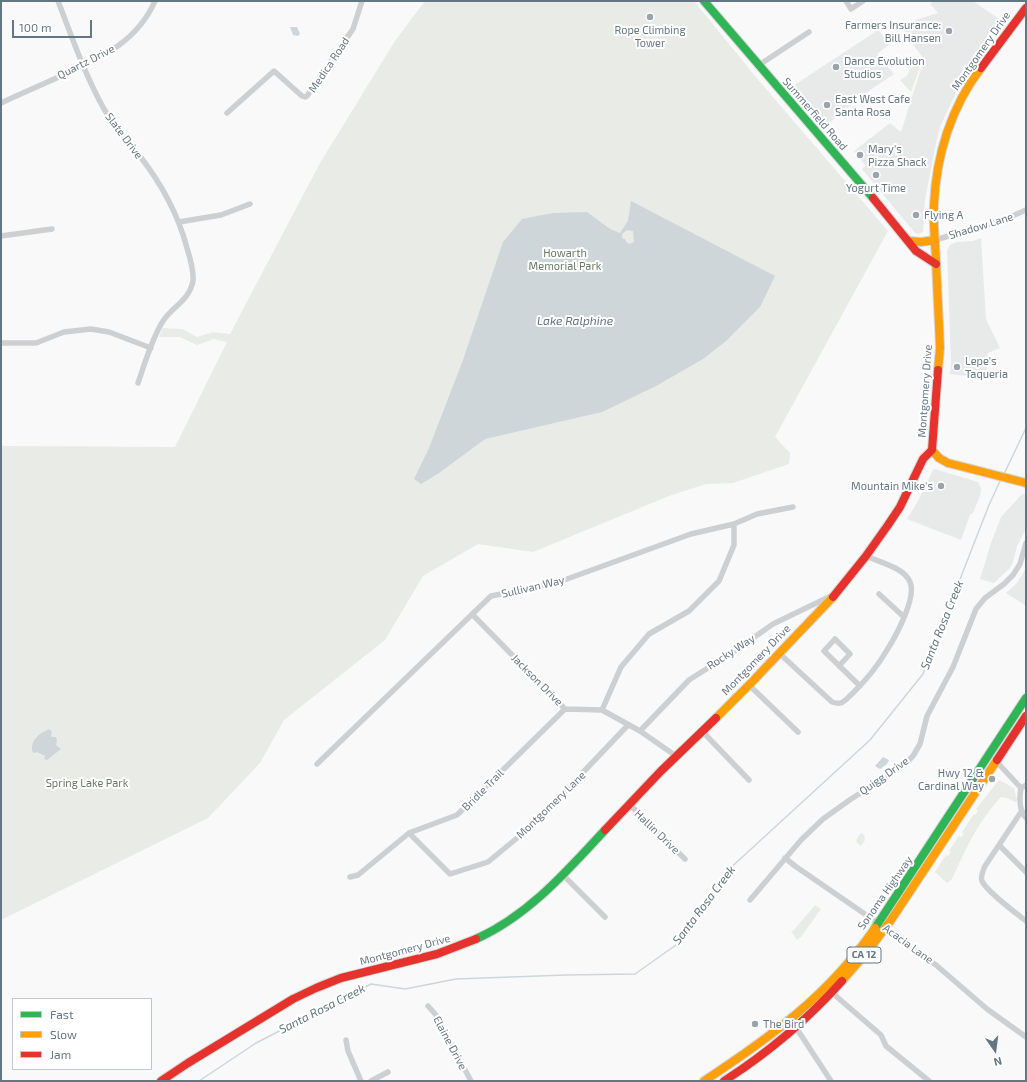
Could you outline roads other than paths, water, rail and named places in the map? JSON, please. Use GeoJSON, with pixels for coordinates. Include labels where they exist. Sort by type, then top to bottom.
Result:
{"type":"FeatureCollection","features":[{"type":"Feature","properties":{"kind":"main road","name":"Summerfield Road"},"geometry":{"type":"LineString","coordinates":[[704,1],[916,251],[936,264]]}},
{"type":"Feature","properties":{"kind":"main road","name":"Montgomery Drive"},"geometry":{"type":"LineString","coordinates":[[161,1081],[293,999],[316,988],[340,978],[438,954],[480,937],[507,922],[521,912],[563,875],[629,804],[749,685],[836,593],[866,556],[900,507],[923,459],[932,450],[940,348],[934,205],[940,159],[946,135],[962,97],[971,81],[1026,8]]}},
{"type":"Feature","properties":{"kind":"main road"},"geometry":{"type":"LineString","coordinates":[[909,241],[921,242],[935,240]]}},
{"type":"Feature","properties":{"kind":"main road"},"geometry":{"type":"LineString","coordinates":[[932,450],[939,458],[948,463],[1023,482]]}},
{"type":"Feature","properties":{"kind":"main road","name":"Sonoma Highway"},"geometry":{"type":"LineString","coordinates":[[704,1081],[772,1034],[829,985],[848,964],[928,851],[987,756],[1026,698]]}},
{"type":"Feature","properties":{"kind":"main road","name":"Sonoma Highway"},"geometry":{"type":"LineString","coordinates":[[724,1081],[770,1050],[797,1029],[834,992],[885,928],[1026,716]]}},
{"type":"Feature","properties":{"kind":"main road"},"geometry":{"type":"LineString","coordinates":[[987,756],[996,761]]}},
{"type":"Feature","properties":{"kind":"street","name":"Slate Drive"},"geometry":{"type":"LineString","coordinates":[[58,1],[84,65],[105,110],[117,129],[139,155],[170,202],[179,222],[193,272],[193,280],[187,296],[162,322],[138,383]]}},
{"type":"Feature","properties":{"kind":"street","name":"Quartz Drive"},"geometry":{"type":"LineString","coordinates":[[1,103],[113,50],[130,37],[146,17],[155,1]]}},
{"type":"Feature","properties":{"kind":"street","name":"Medica Road"},"geometry":{"type":"LineString","coordinates":[[228,113],[274,71],[302,96],[307,96],[353,30],[362,1]]}},
{"type":"Feature","properties":{"kind":"street"},"geometry":{"type":"LineString","coordinates":[[846,1],[851,9],[862,1]]}},
{"type":"Feature","properties":{"kind":"street"},"geometry":{"type":"LineString","coordinates":[[759,65],[810,32]]}},
{"type":"Feature","properties":{"kind":"street"},"geometry":{"type":"LineString","coordinates":[[179,222],[221,215],[250,204]]}},
{"type":"Feature","properties":{"kind":"street","name":"Shadow Lane"},"geometry":{"type":"LineString","coordinates":[[935,240],[1003,220],[1026,210]]}},
{"type":"Feature","properties":{"kind":"street"},"geometry":{"type":"LineString","coordinates":[[1,236],[52,229]]}},
{"type":"Feature","properties":{"kind":"street"},"geometry":{"type":"LineString","coordinates":[[3,343],[36,342],[64,332],[91,328],[109,332],[151,348]]}},
{"type":"Feature","properties":{"kind":"street","name":"Sullivan Way"},"geometry":{"type":"LineString","coordinates":[[317,764],[491,596],[556,584],[691,534],[734,524],[757,514],[793,507]]}},
{"type":"Feature","properties":{"kind":"street"},"geometry":{"type":"LineString","coordinates":[[602,710],[621,667],[649,634],[689,611],[719,581],[734,545],[734,524]]}},
{"type":"Feature","properties":{"kind":"street","name":"Quigg Drive"},"geometry":{"type":"LineString","coordinates":[[750,900],[801,840],[823,819],[851,799],[902,767],[913,756],[920,744],[927,716],[953,667],[976,609],[985,598],[1004,584],[1013,575],[1020,564],[1026,544]]}},
{"type":"Feature","properties":{"kind":"street"},"geometry":{"type":"LineString","coordinates":[[779,653],[832,702],[841,703],[860,686],[887,651],[904,617],[910,602],[912,591],[909,578],[899,570],[866,556]]}},
{"type":"Feature","properties":{"kind":"street","name":"Rocky Way"},"geometry":{"type":"LineString","coordinates":[[640,731],[689,680],[773,624],[836,593]]}},
{"type":"Feature","properties":{"kind":"street"},"geometry":{"type":"LineString","coordinates":[[880,594],[904,617]]}},
{"type":"Feature","properties":{"kind":"street","name":"Jackson Drive"},"geometry":{"type":"LineString","coordinates":[[472,614],[565,709],[602,710],[640,731],[676,756]]}},
{"type":"Feature","properties":{"kind":"street"},"geometry":{"type":"LineString","coordinates":[[839,666],[850,654],[835,639],[824,651],[839,666],[860,686]]}},
{"type":"Feature","properties":{"kind":"street"},"geometry":{"type":"LineString","coordinates":[[749,685],[798,732]]}},
{"type":"Feature","properties":{"kind":"street","name":"Bridle Trail"},"geometry":{"type":"LineString","coordinates":[[350,877],[358,875],[409,833],[458,815],[565,709]]}},
{"type":"Feature","properties":{"kind":"street","name":"Montgomery Lane"},"geometry":{"type":"LineString","coordinates":[[409,833],[450,874],[488,862],[534,824],[628,725]]}},
{"type":"Feature","properties":{"kind":"street"},"geometry":{"type":"LineString","coordinates":[[702,731],[749,780]]}},
{"type":"Feature","properties":{"kind":"street"},"geometry":{"type":"LineString","coordinates":[[996,761],[1024,787],[1020,795],[1021,812],[1000,846],[985,866],[981,876],[987,887],[1008,907],[1026,921]]}},
{"type":"Feature","properties":{"kind":"street","name":"Hallin Drive"},"geometry":{"type":"LineString","coordinates":[[629,804],[684,859]]}},
{"type":"Feature","properties":{"kind":"street"},"geometry":{"type":"LineString","coordinates":[[1021,812],[1026,818]]}},
{"type":"Feature","properties":{"kind":"street"},"geometry":{"type":"LineString","coordinates":[[1000,846],[1026,872]]}},
{"type":"Feature","properties":{"kind":"street","name":"Acacia Lane"},"geometry":{"type":"LineString","coordinates":[[785,858],[936,965],[987,1008],[1026,1037]]}},
{"type":"Feature","properties":{"kind":"street"},"geometry":{"type":"LineString","coordinates":[[563,875],[605,917]]}},
{"type":"Feature","properties":{"kind":"street"},"geometry":{"type":"LineString","coordinates":[[834,992],[837,997],[881,1034],[886,1046],[929,1081]]}},
{"type":"Feature","properties":{"kind":"street","name":"Elaine Drive"},"geometry":{"type":"LineString","coordinates":[[428,1006],[436,1015],[471,1081]]}},
{"type":"Feature","properties":{"kind":"street"},"geometry":{"type":"LineString","coordinates":[[797,1029],[831,1081]]}},
{"type":"Feature","properties":{"kind":"street"},"geometry":{"type":"LineString","coordinates":[[346,1040],[348,1051],[362,1081]]}},
{"type":"Feature","properties":{"kind":"street"},"geometry":{"type":"LineString","coordinates":[[372,1081],[388,1072]]}},
{"type":"Feature","properties":{"kind":"water"},"geometry":{"type":"Polygon","coordinates":[[[290,27],[297,27],[300,34],[298,36],[293,35],[290,27]]]}},
{"type":"Feature","properties":{"kind":"water","name":"Lake Ralphine"},"geometry":{"type":"Polygon","coordinates":[[[631,201],[775,276],[760,307],[726,341],[703,359],[656,386],[602,412],[485,439],[439,473],[421,484],[414,479],[429,448],[463,360],[503,242],[522,219],[553,213],[587,212],[610,229],[620,233],[628,221],[631,201]],[[627,230],[622,234],[622,238],[625,239],[627,243],[630,244],[634,242],[633,231],[627,230]]]}},
{"type":"Feature","properties":{"kind":"water"},"geometry":{"type":"Polygon","coordinates":[[[49,729],[52,732],[51,736],[56,737],[56,745],[61,749],[47,760],[44,759],[45,756],[37,752],[34,753],[32,751],[32,747],[36,737],[49,729]]]}},
{"type":"Feature","properties":{"kind":"water"},"geometry":{"type":"Polygon","coordinates":[[[883,757],[889,760],[887,764],[880,769],[875,766],[883,757]]]}},
{"type":"Feature","properties":{"kind":"waterway","name":"Santa Rosa Creek"},"geometry":{"type":"LineString","coordinates":[[1004,474],[1026,428]]}},
{"type":"Feature","properties":{"kind":"waterway","name":"Santa Rosa Creek"},"geometry":{"type":"LineString","coordinates":[[199,1081],[256,1043],[371,984],[405,989],[456,979],[635,974],[676,945],[726,872],[870,740],[923,674],[989,505],[1001,479]]}},
{"type":"Feature","properties":{"kind":"place","name":"Rope Climbing Tower"},"geometry":{"type":"Point","coordinates":[650,17]}},
{"type":"Feature","properties":{"kind":"place","name":"Farmers Insurance: Bill Hansen"},"geometry":{"type":"Point","coordinates":[949,31]}},
{"type":"Feature","properties":{"kind":"place","name":"Dance Evolution Studios"},"geometry":{"type":"Point","coordinates":[836,67]}},
{"type":"Feature","properties":{"kind":"place","name":"East West Cafe Santa Rosa"},"geometry":{"type":"Point","coordinates":[827,105]}},
{"type":"Feature","properties":{"kind":"place","name":"Mary's Pizza Shack"},"geometry":{"type":"Point","coordinates":[860,155]}},
{"type":"Feature","properties":{"kind":"place","name":"Yogurt Time"},"geometry":{"type":"Point","coordinates":[876,175]}},
{"type":"Feature","properties":{"kind":"place","name":"Flying A"},"geometry":{"type":"Point","coordinates":[916,215]}},
{"type":"Feature","properties":{"kind":"place","name":"Lepe's Taqueria"},"geometry":{"type":"Point","coordinates":[957,367]}},
{"type":"Feature","properties":{"kind":"place","name":"Mountain Mike's"},"geometry":{"type":"Point","coordinates":[941,486]}},
{"type":"Feature","properties":{"kind":"place","name":"Hwy 12 & Cardinal Way"},"geometry":{"type":"Point","coordinates":[992,779]}},
{"type":"Feature","properties":{"kind":"place","name":"The Bird"},"geometry":{"type":"Point","coordinates":[755,1024]}},
{"type":"Feature","properties":{"kind":"park label","name":"Howarth Memorial Park"},"geometry":{"type":"Point","coordinates":[565,259]}},
{"type":"Feature","properties":{"kind":"park label","name":"Spring Lake Park"},"geometry":{"type":"Point","coordinates":[87,783]}}]}
